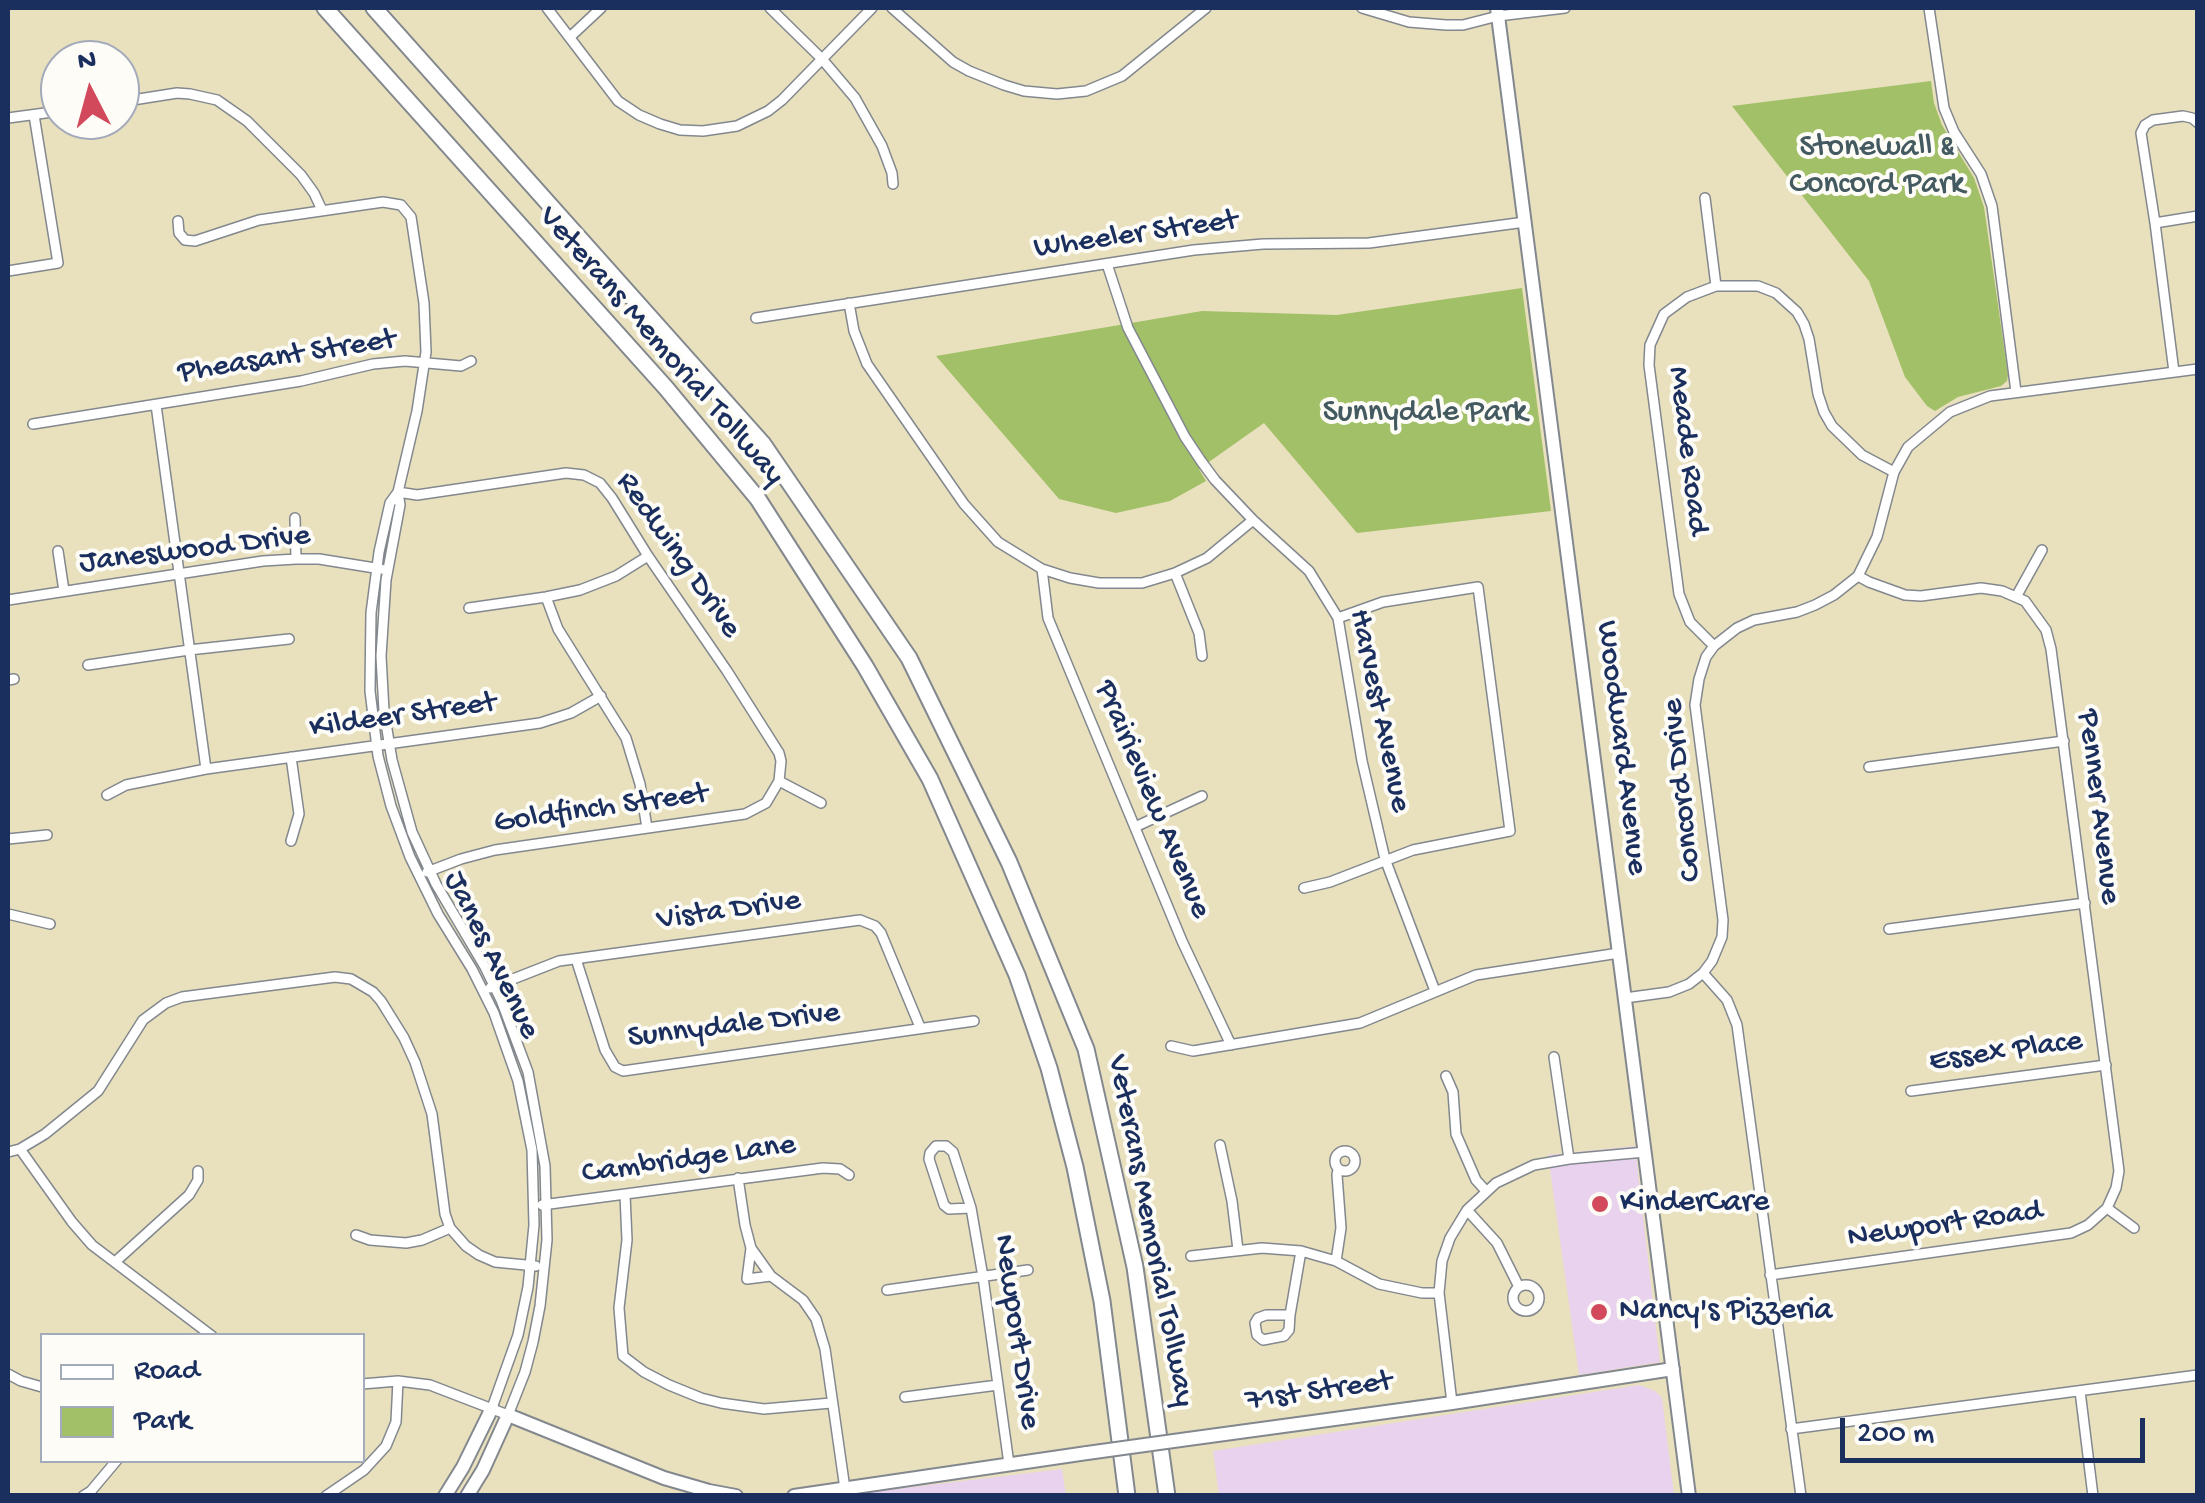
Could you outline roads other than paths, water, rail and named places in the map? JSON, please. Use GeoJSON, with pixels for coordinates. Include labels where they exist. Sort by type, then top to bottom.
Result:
{"type":"FeatureCollection","features":[{"type":"Feature","properties":{"kind":"highway","name":"Veterans Memorial Tollway"},"geometry":{"type":"LineString","coordinates":[[325,8],[666,388],[758,499],[865,666],[930,780],[1016,975],[1049,1068],[1102,1301],[1128,1496]]}},
{"type":"Feature","properties":{"kind":"highway","name":"Veterans Memorial Tollway"},"geometry":{"type":"LineString","coordinates":[[374,8],[763,444],[909,658],[1009,862],[1086,1049],[1134,1266],[1168,1496]]}},
{"type":"Feature","properties":{"kind":"highway"},"geometry":{"type":"LineString","coordinates":[[1164,1460],[1176,1496]]}},
{"type":"Feature","properties":{"kind":"main road","name":"Woodward Avenue"},"geometry":{"type":"LineString","coordinates":[[1498,12],[1689,1496]]}},
{"type":"Feature","properties":{"kind":"main road","name":"71st Street"},"geometry":{"type":"LineString","coordinates":[[794,1496],[1673,1369]]}},
{"type":"Feature","properties":{"kind":"main road","name":"Janes Avenue"},"geometry":{"type":"LineString","coordinates":[[445,1496],[492,1408]]}},
{"type":"Feature","properties":{"kind":"main road","name":"Janes Avenue"},"geometry":{"type":"LineString","coordinates":[[467,1496],[508,1415]]}},
{"type":"Feature","properties":{"kind":"main road"},"geometry":{"type":"LineString","coordinates":[[508,1415],[664,1478],[736,1496]]}},
{"type":"Feature","properties":{"kind":"street"},"geometry":{"type":"LineString","coordinates":[[548,8],[618,101],[648,120],[693,131],[725,129],[756,118],[782,100],[872,8]]}},
{"type":"Feature","properties":{"kind":"street"},"geometry":{"type":"LineString","coordinates":[[570,37],[601,8]]}},
{"type":"Feature","properties":{"kind":"street"},"geometry":{"type":"LineString","coordinates":[[770,8],[855,98],[872,125],[893,184]]}},
{"type":"Feature","properties":{"kind":"street"},"geometry":{"type":"LineString","coordinates":[[892,8],[953,62],[969,71],[1004,86],[1057,94],[1086,91],[1122,76],[1206,8]]}},
{"type":"Feature","properties":{"kind":"street"},"geometry":{"type":"LineString","coordinates":[[1362,8],[1409,22],[1446,26],[1463,25],[1498,12],[1565,8]]}},
{"type":"Feature","properties":{"kind":"street"},"geometry":{"type":"LineString","coordinates":[[1929,8],[1944,108],[1954,132],[1981,174],[1992,206],[2016,392]]}},
{"type":"Feature","properties":{"kind":"street"},"geometry":{"type":"LineString","coordinates":[[140,99],[190,94],[217,100],[247,121],[301,176],[322,210],[258,220],[195,241],[185,240],[179,233],[178,221]]}},
{"type":"Feature","properties":{"kind":"street"},"geometry":{"type":"LineString","coordinates":[[8,118],[40,114]]}},
{"type":"Feature","properties":{"kind":"street"},"geometry":{"type":"LineString","coordinates":[[8,271],[58,264],[34,115]]}},
{"type":"Feature","properties":{"kind":"street"},"geometry":{"type":"LineString","coordinates":[[2174,372],[2142,138],[2143,128],[2152,120],[2179,116],[2198,123]]}},
{"type":"Feature","properties":{"kind":"street"},"geometry":{"type":"LineString","coordinates":[[1705,198],[1716,286],[1758,286],[1787,301],[1810,339],[1818,394],[1832,426],[1862,455],[1894,472]]}},
{"type":"Feature","properties":{"kind":"street","name":"Janes Avenue"},"geometry":{"type":"LineString","coordinates":[[322,210],[383,202],[401,205],[411,218],[418,262],[426,321],[425,363],[398,492],[390,504],[369,649],[370,691],[391,806],[419,876],[483,991],[506,1046],[532,1150],[534,1205],[525,1309],[492,1408]]}},
{"type":"Feature","properties":{"kind":"street"},"geometry":{"type":"LineString","coordinates":[[2154,223],[2198,216]]}},
{"type":"Feature","properties":{"kind":"street","name":"Wheeler Street"},"geometry":{"type":"LineString","coordinates":[[756,318],[1229,246],[1369,243],[1525,222]]}},
{"type":"Feature","properties":{"kind":"street","name":"Harvest Avenue"},"geometry":{"type":"LineString","coordinates":[[1107,264],[1128,328],[1185,436],[1215,480],[1308,571],[1338,618],[1362,761],[1385,859],[1435,991]]}},
{"type":"Feature","properties":{"kind":"street","name":"Meade Road"},"geometry":{"type":"LineString","coordinates":[[1714,646],[1690,622],[1681,602],[1649,355],[1653,335],[1664,314],[1687,297],[1716,286]]}},
{"type":"Feature","properties":{"kind":"street"},"geometry":{"type":"LineString","coordinates":[[848,304],[868,364],[964,504],[998,542],[1042,569],[1084,581],[1142,583],[1208,558],[1254,520]]}},
{"type":"Feature","properties":{"kind":"street","name":"Pheasant Street"},"geometry":{"type":"LineString","coordinates":[[33,424],[301,382],[373,364],[406,361],[461,366],[471,360]]}},
{"type":"Feature","properties":{"kind":"street"},"geometry":{"type":"LineString","coordinates":[[1714,646],[1754,620],[1823,602],[1858,576],[1877,537],[1894,472],[1908,447],[1950,412],[1980,399],[2016,392],[2198,368]]}},
{"type":"Feature","properties":{"kind":"street"},"geometry":{"type":"LineString","coordinates":[[156,404],[206,769]]}},
{"type":"Feature","properties":{"kind":"street","name":"Redwing Drive"},"geometry":{"type":"LineString","coordinates":[[398,492],[417,494],[566,473],[600,484],[779,753],[779,781]]}},
{"type":"Feature","properties":{"kind":"street"},"geometry":{"type":"LineString","coordinates":[[295,518],[296,559]]}},
{"type":"Feature","properties":{"kind":"street"},"geometry":{"type":"LineString","coordinates":[[1858,576],[1904,595],[1981,588],[2016,597],[2042,550]]}},
{"type":"Feature","properties":{"kind":"street"},"geometry":{"type":"LineString","coordinates":[[58,551],[64,591]]}},
{"type":"Feature","properties":{"kind":"street"},"geometry":{"type":"LineString","coordinates":[[468,608],[546,598],[600,583],[648,556]]}},
{"type":"Feature","properties":{"kind":"street","name":"Janeswood Drive"},"geometry":{"type":"LineString","coordinates":[[8,600],[296,559],[382,569]]}},
{"type":"Feature","properties":{"kind":"street","name":"Janes Avenue"},"geometry":{"type":"LineString","coordinates":[[382,569],[381,656],[389,744],[408,820],[430,871],[511,1024],[528,1072],[542,1140],[548,1204],[544,1266],[533,1342],[508,1415]]}},
{"type":"Feature","properties":{"kind":"street","name":"Prairieview Avenue"},"geometry":{"type":"LineString","coordinates":[[1042,569],[1048,618],[1182,941],[1230,1045]]}},
{"type":"Feature","properties":{"kind":"street"},"geometry":{"type":"LineString","coordinates":[[1175,573],[1199,633],[1202,656]]}},
{"type":"Feature","properties":{"kind":"street"},"geometry":{"type":"LineString","coordinates":[[1304,888],[1413,850],[1510,832],[1478,587],[1382,602],[1338,618]]}},
{"type":"Feature","properties":{"kind":"street","name":"Penner Avenue"},"geometry":{"type":"LineString","coordinates":[[2016,597],[2025,600],[2049,638],[2119,1166],[2109,1203]]}},
{"type":"Feature","properties":{"kind":"street"},"geometry":{"type":"LineString","coordinates":[[546,598],[558,629],[584,674],[620,724],[640,784],[647,828]]}},
{"type":"Feature","properties":{"kind":"street"},"geometry":{"type":"LineString","coordinates":[[88,665],[289,639]]}},
{"type":"Feature","properties":{"kind":"street","name":"Concord Drive"},"geometry":{"type":"LineString","coordinates":[[1703,973],[1718,949],[1723,927],[1695,704],[1698,679],[1714,646]]}},
{"type":"Feature","properties":{"kind":"street","name":"Kildeer Street"},"geometry":{"type":"LineString","coordinates":[[107,795],[126,785],[206,769],[540,723],[571,713],[601,696]]}},
{"type":"Feature","properties":{"kind":"street"},"geometry":{"type":"LineString","coordinates":[[1868,767],[2064,742]]}},
{"type":"Feature","properties":{"kind":"street"},"geometry":{"type":"LineString","coordinates":[[291,757],[299,814],[291,841]]}},
{"type":"Feature","properties":{"kind":"street"},"geometry":{"type":"LineString","coordinates":[[779,781],[821,803]]}},
{"type":"Feature","properties":{"kind":"street","name":"Goldfinch Street"},"geometry":{"type":"LineString","coordinates":[[419,876],[494,850],[745,814],[766,803],[779,781]]}},
{"type":"Feature","properties":{"kind":"street"},"geometry":{"type":"LineString","coordinates":[[1135,828],[1202,796]]}},
{"type":"Feature","properties":{"kind":"street"},"geometry":{"type":"LineString","coordinates":[[8,839],[48,834]]}},
{"type":"Feature","properties":{"kind":"street"},"geometry":{"type":"LineString","coordinates":[[1889,929],[2085,903]]}},
{"type":"Feature","properties":{"kind":"street"},"geometry":{"type":"LineString","coordinates":[[8,914],[50,924]]}},
{"type":"Feature","properties":{"kind":"street","name":"Vista Drive"},"geometry":{"type":"LineString","coordinates":[[483,991],[546,965],[576,959],[860,920],[876,926],[881,933],[920,1028]]}},
{"type":"Feature","properties":{"kind":"street"},"geometry":{"type":"LineString","coordinates":[[1171,1046],[1193,1051],[1360,1023],[1490,972],[1619,952]]}},
{"type":"Feature","properties":{"kind":"street","name":"Sunnydale Drive"},"geometry":{"type":"LineString","coordinates":[[576,959],[605,1050],[615,1067],[623,1070],[974,1021]]}},
{"type":"Feature","properties":{"kind":"street"},"geometry":{"type":"LineString","coordinates":[[1625,998],[1669,992],[1703,973],[1728,1000],[1737,1025],[1802,1496]]}},
{"type":"Feature","properties":{"kind":"street"},"geometry":{"type":"LineString","coordinates":[[8,1152],[20,1149],[71,1115],[100,1089],[143,1020],[166,1002],[335,977],[351,979],[366,986],[381,1001],[414,1062],[432,1114],[450,1228],[479,1256],[495,1262],[544,1266]]}},
{"type":"Feature","properties":{"kind":"street"},"geometry":{"type":"LineString","coordinates":[[1554,1057],[1569,1159]]}},
{"type":"Feature","properties":{"kind":"street","name":"Essex Place"},"geometry":{"type":"LineString","coordinates":[[1911,1091],[2106,1065]]}},
{"type":"Feature","properties":{"kind":"street"},"geometry":{"type":"LineString","coordinates":[[1446,1076],[1454,1092],[1456,1134],[1476,1180],[1486,1191]]}},
{"type":"Feature","properties":{"kind":"street"},"geometry":{"type":"LineString","coordinates":[[1220,1145],[1238,1250]]}},
{"type":"Feature","properties":{"kind":"street","name":"Newport Drive"},"geometry":{"type":"LineString","coordinates":[[971,1208],[949,1208],[944,1204],[929,1159],[936,1146],[946,1146],[953,1152],[971,1208],[1009,1464]]}},
{"type":"Feature","properties":{"kind":"street"},"geometry":{"type":"LineString","coordinates":[[20,1149],[92,1245],[208,1333]]}},
{"type":"Feature","properties":{"kind":"street"},"geometry":{"type":"LineString","coordinates":[[1452,1403],[1439,1293],[1442,1261],[1467,1210],[1486,1191],[1522,1169],[1569,1159],[1645,1152]]}},
{"type":"Feature","properties":{"kind":"street","name":"Cambridge Lane"},"geometry":{"type":"LineString","coordinates":[[534,1205],[825,1168],[849,1174]]}},
{"type":"Feature","properties":{"kind":"street"},"geometry":{"type":"LineString","coordinates":[[1336,1261],[1342,1228],[1338,1170]]}},
{"type":"Feature","properties":{"kind":"street"},"geometry":{"type":"LineString","coordinates":[[115,1262],[189,1195],[198,1180],[198,1171]]}},
{"type":"Feature","properties":{"kind":"street"},"geometry":{"type":"LineString","coordinates":[[738,1178],[751,1248],[771,1276],[803,1300],[814,1316],[824,1349],[845,1489]]}},
{"type":"Feature","properties":{"kind":"street"},"geometry":{"type":"LineString","coordinates":[[624,1195],[628,1240],[619,1308],[618,1359],[669,1386],[711,1401],[764,1410],[831,1404]]}},
{"type":"Feature","properties":{"kind":"street"},"geometry":{"type":"LineString","coordinates":[[2109,1203],[2134,1228]]}},
{"type":"Feature","properties":{"kind":"street","name":"Newport Road"},"geometry":{"type":"LineString","coordinates":[[1770,1275],[2062,1236],[2080,1230],[2109,1203]]}},
{"type":"Feature","properties":{"kind":"street"},"geometry":{"type":"LineString","coordinates":[[1467,1210],[1498,1243],[1519,1287]]}},
{"type":"Feature","properties":{"kind":"street"},"geometry":{"type":"LineString","coordinates":[[356,1235],[370,1240],[406,1242],[450,1228]]}},
{"type":"Feature","properties":{"kind":"street"},"geometry":{"type":"LineString","coordinates":[[751,1248],[747,1279],[771,1276]]}},
{"type":"Feature","properties":{"kind":"street"},"geometry":{"type":"LineString","coordinates":[[1191,1256],[1281,1248],[1336,1261],[1379,1284],[1439,1293]]}},
{"type":"Feature","properties":{"kind":"street"},"geometry":{"type":"LineString","coordinates":[[1290,1315],[1301,1251]]}},
{"type":"Feature","properties":{"kind":"street"},"geometry":{"type":"LineString","coordinates":[[888,1290],[1028,1270]]}},
{"type":"Feature","properties":{"kind":"street"},"geometry":{"type":"LineString","coordinates":[[8,1374],[40,1386]]}},
{"type":"Feature","properties":{"kind":"street"},"geometry":{"type":"LineString","coordinates":[[1791,1429],[2198,1375]]}},
{"type":"Feature","properties":{"kind":"street"},"geometry":{"type":"LineString","coordinates":[[326,1496],[364,1470],[386,1446],[396,1422],[398,1381]]}},
{"type":"Feature","properties":{"kind":"street"},"geometry":{"type":"LineString","coordinates":[[365,1384],[398,1381],[430,1385],[508,1415]]}},
{"type":"Feature","properties":{"kind":"street"},"geometry":{"type":"LineString","coordinates":[[905,1397],[998,1385]]}},
{"type":"Feature","properties":{"kind":"street"},"geometry":{"type":"LineString","coordinates":[[2080,1391],[2094,1496]]}},
{"type":"Feature","properties":{"kind":"street"},"geometry":{"type":"LineString","coordinates":[[83,1496],[115,1463]]}},
{"type":"Feature","properties":{"kind":"place","name":"KinderCare"},"geometry":{"type":"Point","coordinates":[1600,1204]}},
{"type":"Feature","properties":{"kind":"place","name":"Nancy's Pizzeria"},"geometry":{"type":"Point","coordinates":[1599,1312]}},
{"type":"Feature","properties":{"kind":"park label","name":"Stonewall & Concord Park"},"geometry":{"type":"Point","coordinates":[1877,168]}},
{"type":"Feature","properties":{"kind":"park label","name":"Sunnydale Park"},"geometry":{"type":"Point","coordinates":[1425,414]}}]}
